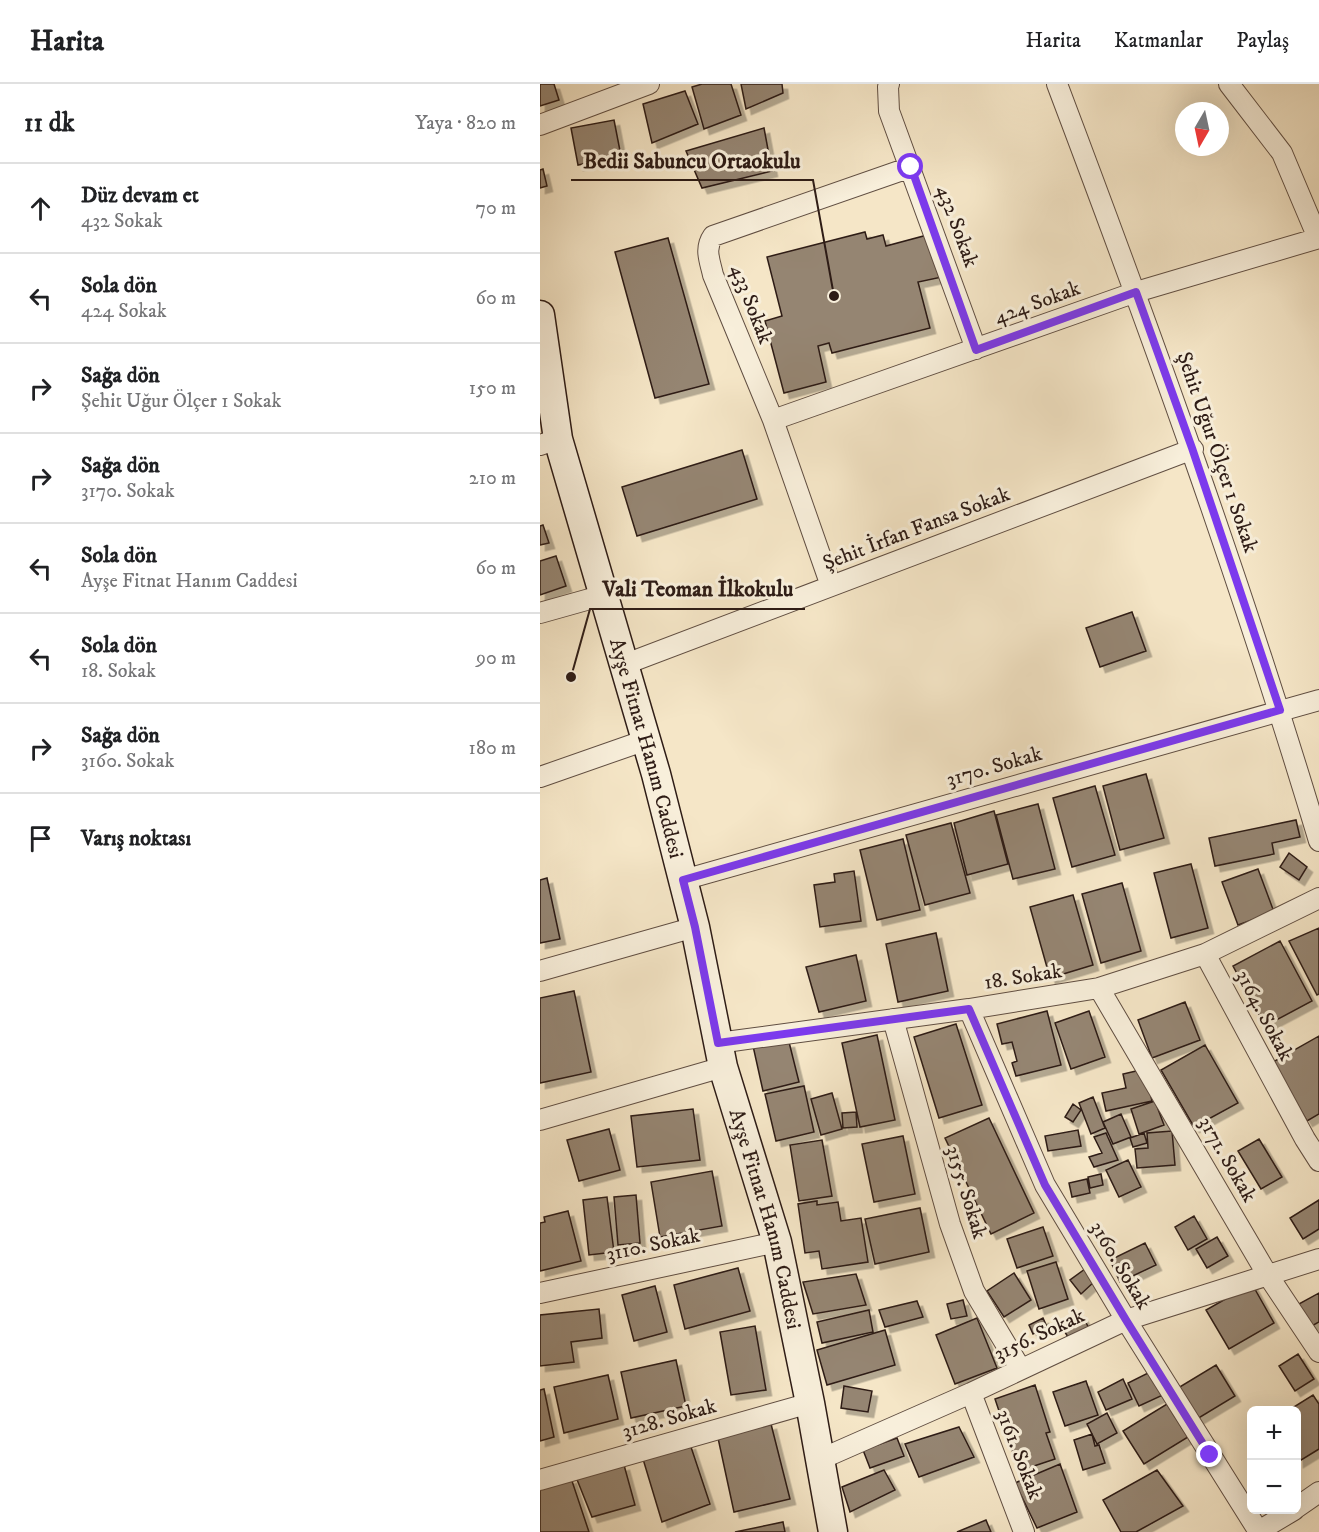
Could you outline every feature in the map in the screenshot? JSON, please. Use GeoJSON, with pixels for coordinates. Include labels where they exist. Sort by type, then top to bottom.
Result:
{"type":"FeatureCollection","features":[{"type":"Feature","properties":{"kind":"street"},"geometry":{"type":"LineString","coordinates":[[540,125],[649,84]]}},
{"type":"Feature","properties":{"kind":"street","name":"432 Sokak"},"geometry":{"type":"LineString","coordinates":[[890,84],[888,87],[889,111],[976,350]]}},
{"type":"Feature","properties":{"kind":"street","name":"Şehit Uğur Ölçer 1 Sokak"},"geometry":{"type":"LineString","coordinates":[[1057,84],[1192,448],[1280,710],[1319,841]]}},
{"type":"Feature","properties":{"kind":"street"},"geometry":{"type":"LineString","coordinates":[[1230,84],[1282,153],[1319,238]]}},
{"type":"Feature","properties":{"kind":"street","name":"433 Sokak"},"geometry":{"type":"LineString","coordinates":[[831,586],[773,420],[713,275],[708,254],[709,242],[713,236],[911,167]]}},
{"type":"Feature","properties":{"kind":"street","name":"424 Sokak"},"geometry":{"type":"LineString","coordinates":[[773,420],[1136,292],[1319,238]]}},
{"type":"Feature","properties":{"kind":"street","name":"Ayşe Fitnat Hanım Caddesi"},"geometry":{"type":"LineString","coordinates":[[540,315],[549,442],[604,595],[683,880],[721,1055],[777,1242],[821,1459],[833,1532]]}},
{"type":"Feature","properties":{"kind":"street","name":"Şehit İrfan Fansa Sokak"},"geometry":{"type":"LineString","coordinates":[[623,665],[1192,448]]}},
{"type":"Feature","properties":{"kind":"street"},"geometry":{"type":"LineString","coordinates":[[540,613],[604,595]]}},
{"type":"Feature","properties":{"kind":"street","name":"3170. Sokak"},"geometry":{"type":"LineString","coordinates":[[683,880],[1319,700]]}},
{"type":"Feature","properties":{"kind":"street"},"geometry":{"type":"LineString","coordinates":[[540,777],[646,740]]}},
{"type":"Feature","properties":{"kind":"street","name":"18. Sokak"},"geometry":{"type":"LineString","coordinates":[[540,1120],[721,1055],[893,1019],[1099,988],[1205,954],[1319,898]]}},
{"type":"Feature","properties":{"kind":"street"},"geometry":{"type":"LineString","coordinates":[[540,972],[695,927]]}},
{"type":"Feature","properties":{"kind":"street","name":"3164. Sokak"},"geometry":{"type":"LineString","coordinates":[[1205,954],[1312,1136],[1319,1161]]}},
{"type":"Feature","properties":{"kind":"street","name":"3171. Sokak"},"geometry":{"type":"LineString","coordinates":[[1099,988],[1267,1274],[1319,1352]]}},
{"type":"Feature","properties":{"kind":"street","name":"3160. Sokak"},"geometry":{"type":"LineString","coordinates":[[969,1009],[1045,1185],[1258,1532]]}},
{"type":"Feature","properties":{"kind":"street","name":"3155. Sokak"},"geometry":{"type":"LineString","coordinates":[[893,1019],[950,1224],[974,1292],[1020,1368]]}},
{"type":"Feature","properties":{"kind":"street","name":"3110. Sokak"},"geometry":{"type":"LineString","coordinates":[[540,1293],[777,1242]]}},
{"type":"Feature","properties":{"kind":"street","name":"3156. Sokak"},"geometry":{"type":"LineString","coordinates":[[821,1459],[971,1393],[1126,1320],[1319,1259]]}},
{"type":"Feature","properties":{"kind":"street","name":"3161. Sokak"},"geometry":{"type":"LineString","coordinates":[[971,1393],[1024,1532]]}},
{"type":"Feature","properties":{"kind":"street","name":"3128. Sokak"},"geometry":{"type":"LineString","coordinates":[[540,1480],[810,1403]]}},
{"type":"Feature","properties":{"kind":"street"},"geometry":{"type":"LineString","coordinates":[[1301,1505],[1319,1492]]}},
{"type":"Feature","properties":{"kind":"street"},"geometry":{"type":"LineString","coordinates":[[1258,1532],[1287,1514]]}},
{"type":"Feature","properties":{"kind":"building"},"geometry":{"type":"Polygon","coordinates":[[[540,84],[554,84],[559,100],[540,106],[540,84]]]}},
{"type":"Feature","properties":{"kind":"building"},"geometry":{"type":"Polygon","coordinates":[[[702,84],[731,84],[741,115],[704,129],[692,87],[702,84]]]}},
{"type":"Feature","properties":{"kind":"building"},"geometry":{"type":"Polygon","coordinates":[[[741,84],[782,84],[783,93],[746,109],[741,84]]]}},
{"type":"Feature","properties":{"kind":"building"},"geometry":{"type":"Polygon","coordinates":[[[685,91],[698,124],[652,143],[643,104],[685,91]]]}},
{"type":"Feature","properties":{"kind":"building"},"geometry":{"type":"Polygon","coordinates":[[[614,120],[621,156],[578,165],[571,128],[614,120]]]}},
{"type":"Feature","properties":{"kind":"building"},"geometry":{"type":"Polygon","coordinates":[[[764,128],[772,171],[702,188],[686,151],[764,128]]]}},
{"type":"Feature","properties":{"kind":"building"},"geometry":{"type":"Polygon","coordinates":[[[543,169],[547,186],[540,188],[540,170],[543,169]]]}},
{"type":"Feature","properties":{"kind":"building"},"geometry":{"type":"Polygon","coordinates":[[[865,232],[867,239],[883,235],[886,246],[931,234],[942,277],[918,282],[930,328],[832,353],[829,343],[818,346],[826,382],[784,393],[765,321],[782,316],[767,257],[865,232]]]}},
{"type":"Feature","properties":{"kind":"building"},"geometry":{"type":"Polygon","coordinates":[[[668,238],[709,384],[655,398],[615,252],[668,238]]]}},
{"type":"Feature","properties":{"kind":"building"},"geometry":{"type":"Polygon","coordinates":[[[742,450],[757,499],[637,536],[622,487],[742,450]]]}},
{"type":"Feature","properties":{"kind":"building"},"geometry":{"type":"Polygon","coordinates":[[[543,525],[549,543],[540,545],[540,526],[543,525]]]}},
{"type":"Feature","properties":{"kind":"building"},"geometry":{"type":"Polygon","coordinates":[[[556,556],[566,586],[540,595],[540,561],[556,556]]]}},
{"type":"Feature","properties":{"kind":"building"},"geometry":{"type":"Polygon","coordinates":[[[1132,612],[1146,651],[1100,667],[1086,628],[1132,612]]]}},
{"type":"Feature","properties":{"kind":"building"},"geometry":{"type":"Polygon","coordinates":[[[1146,774],[1164,838],[1120,850],[1103,786],[1146,774]]]}},
{"type":"Feature","properties":{"kind":"building"},"geometry":{"type":"Polygon","coordinates":[[[1095,786],[1115,855],[1072,867],[1053,798],[1095,786]]]}},
{"type":"Feature","properties":{"kind":"building"},"geometry":{"type":"Polygon","coordinates":[[[1038,804],[1055,869],[1013,879],[996,815],[1038,804]]]}},
{"type":"Feature","properties":{"kind":"building"},"geometry":{"type":"Polygon","coordinates":[[[994,811],[1008,864],[967,875],[954,823],[994,811]]]}},
{"type":"Feature","properties":{"kind":"building"},"geometry":{"type":"Polygon","coordinates":[[[1296,820],[1300,837],[1272,843],[1274,854],[1215,866],[1209,838],[1296,820]]]}},
{"type":"Feature","properties":{"kind":"building"},"geometry":{"type":"Polygon","coordinates":[[[951,823],[970,893],[925,905],[906,835],[951,823]]]}},
{"type":"Feature","properties":{"kind":"building"},"geometry":{"type":"Polygon","coordinates":[[[903,839],[920,910],[877,920],[860,850],[903,839]]]}},
{"type":"Feature","properties":{"kind":"building"},"geometry":{"type":"Polygon","coordinates":[[[1289,853],[1307,867],[1299,880],[1280,867],[1289,853]]]}},
{"type":"Feature","properties":{"kind":"building"},"geometry":{"type":"Polygon","coordinates":[[[1191,864],[1208,928],[1171,938],[1154,873],[1191,864]]]}},
{"type":"Feature","properties":{"kind":"building"},"geometry":{"type":"Polygon","coordinates":[[[1258,869],[1274,912],[1238,925],[1222,882],[1258,869]]]}},
{"type":"Feature","properties":{"kind":"building"},"geometry":{"type":"Polygon","coordinates":[[[854,871],[861,921],[820,927],[814,885],[835,882],[834,874],[854,871]]]}},
{"type":"Feature","properties":{"kind":"building"},"geometry":{"type":"Polygon","coordinates":[[[547,878],[560,939],[540,943],[540,880],[547,878]]]}},
{"type":"Feature","properties":{"kind":"building"},"geometry":{"type":"Polygon","coordinates":[[[1122,883],[1141,951],[1101,963],[1082,894],[1122,883]]]}},
{"type":"Feature","properties":{"kind":"building"},"geometry":{"type":"Polygon","coordinates":[[[1073,895],[1093,965],[1050,978],[1030,907],[1073,895]]]}},
{"type":"Feature","properties":{"kind":"building"},"geometry":{"type":"Polygon","coordinates":[[[1319,928],[1319,994],[1317,995],[1289,941],[1319,928]]]}},
{"type":"Feature","properties":{"kind":"building"},"geometry":{"type":"Polygon","coordinates":[[[936,933],[948,991],[898,1002],[886,944],[936,933]]]}},
{"type":"Feature","properties":{"kind":"building"},"geometry":{"type":"Polygon","coordinates":[[[1280,941],[1312,1001],[1265,1026],[1233,966],[1280,941]]]}},
{"type":"Feature","properties":{"kind":"building"},"geometry":{"type":"Polygon","coordinates":[[[856,955],[866,1001],[819,1012],[806,967],[856,955]]]}},
{"type":"Feature","properties":{"kind":"building"},"geometry":{"type":"Polygon","coordinates":[[[574,991],[591,1072],[540,1083],[540,998],[574,991]]]}},
{"type":"Feature","properties":{"kind":"building"},"geometry":{"type":"Polygon","coordinates":[[[1185,1002],[1200,1040],[1152,1058],[1138,1020],[1185,1002]]]}},
{"type":"Feature","properties":{"kind":"building"},"geometry":{"type":"Polygon","coordinates":[[[1047,1011],[1061,1065],[1016,1076],[1012,1063],[1017,1061],[1012,1042],[1002,1044],[997,1024],[1047,1011]]]}},
{"type":"Feature","properties":{"kind":"building"},"geometry":{"type":"Polygon","coordinates":[[[1089,1011],[1105,1057],[1071,1069],[1055,1023],[1089,1011]]]}},
{"type":"Feature","properties":{"kind":"building"},"geometry":{"type":"Polygon","coordinates":[[[956,1024],[982,1105],[939,1118],[914,1037],[956,1024]]]}},
{"type":"Feature","properties":{"kind":"building"},"geometry":{"type":"Polygon","coordinates":[[[877,1035],[895,1120],[860,1127],[842,1043],[877,1035]]]}},
{"type":"Feature","properties":{"kind":"building"},"geometry":{"type":"Polygon","coordinates":[[[1319,1036],[1319,1114],[1307,1121],[1273,1062],[1319,1036]]]}},
{"type":"Feature","properties":{"kind":"building"},"geometry":{"type":"Polygon","coordinates":[[[789,1042],[799,1082],[763,1091],[753,1046],[789,1042]]]}},
{"type":"Feature","properties":{"kind":"building"},"geometry":{"type":"Polygon","coordinates":[[[1205,1045],[1238,1103],[1194,1127],[1161,1070],[1205,1045]]]}},
{"type":"Feature","properties":{"kind":"building"},"geometry":{"type":"Polygon","coordinates":[[[1145,1069],[1152,1101],[1106,1111],[1102,1093],[1126,1088],[1123,1074],[1145,1069]]]}},
{"type":"Feature","properties":{"kind":"building"},"geometry":{"type":"Polygon","coordinates":[[[804,1086],[814,1132],[776,1141],[765,1094],[804,1086]]]}},
{"type":"Feature","properties":{"kind":"building"},"geometry":{"type":"Polygon","coordinates":[[[832,1093],[842,1129],[821,1135],[811,1099],[832,1093]]]}},
{"type":"Feature","properties":{"kind":"building"},"geometry":{"type":"Polygon","coordinates":[[[1093,1097],[1105,1128],[1091,1134],[1079,1103],[1093,1097]]]}},
{"type":"Feature","properties":{"kind":"building"},"geometry":{"type":"Polygon","coordinates":[[[1155,1101],[1164,1125],[1139,1134],[1131,1109],[1155,1101]]]}},
{"type":"Feature","properties":{"kind":"building"},"geometry":{"type":"Polygon","coordinates":[[[1073,1104],[1081,1110],[1073,1122],[1065,1117],[1073,1104]]]}},
{"type":"Feature","properties":{"kind":"building"},"geometry":{"type":"Polygon","coordinates":[[[693,1109],[700,1160],[637,1167],[631,1116],[693,1109]]]}},
{"type":"Feature","properties":{"kind":"building"},"geometry":{"type":"Polygon","coordinates":[[[856,1112],[857,1127],[843,1128],[842,1113],[856,1112]]]}},
{"type":"Feature","properties":{"kind":"building"},"geometry":{"type":"Polygon","coordinates":[[[1121,1114],[1131,1137],[1113,1144],[1103,1122],[1121,1114]]]}},
{"type":"Feature","properties":{"kind":"building"},"geometry":{"type":"Polygon","coordinates":[[[989,1118],[1034,1213],[991,1234],[945,1138],[989,1118]]]}},
{"type":"Feature","properties":{"kind":"building"},"geometry":{"type":"Polygon","coordinates":[[[609,1129],[620,1170],[579,1181],[567,1140],[609,1129]]]}},
{"type":"Feature","properties":{"kind":"building"},"geometry":{"type":"Polygon","coordinates":[[[1078,1130],[1081,1146],[1048,1151],[1045,1136],[1078,1130]]]}},
{"type":"Feature","properties":{"kind":"building"},"geometry":{"type":"Polygon","coordinates":[[[1172,1131],[1175,1165],[1137,1168],[1135,1149],[1148,1148],[1147,1133],[1172,1131]]]}},
{"type":"Feature","properties":{"kind":"building"},"geometry":{"type":"Polygon","coordinates":[[[1106,1133],[1118,1160],[1094,1167],[1089,1157],[1102,1153],[1094,1137],[1106,1133]]]}},
{"type":"Feature","properties":{"kind":"building"},"geometry":{"type":"Polygon","coordinates":[[[1144,1133],[1147,1143],[1133,1147],[1130,1138],[1144,1133]]]}},
{"type":"Feature","properties":{"kind":"building"},"geometry":{"type":"Polygon","coordinates":[[[903,1136],[915,1194],[874,1202],[862,1144],[903,1136]]]}},
{"type":"Feature","properties":{"kind":"building"},"geometry":{"type":"Polygon","coordinates":[[[1259,1139],[1282,1177],[1261,1189],[1238,1151],[1259,1139]]]}},
{"type":"Feature","properties":{"kind":"building"},"geometry":{"type":"Polygon","coordinates":[[[822,1140],[832,1196],[799,1201],[790,1145],[822,1140]]]}},
{"type":"Feature","properties":{"kind":"building"},"geometry":{"type":"Polygon","coordinates":[[[1128,1160],[1141,1187],[1119,1197],[1106,1170],[1128,1160]]]}},
{"type":"Feature","properties":{"kind":"building"},"geometry":{"type":"Polygon","coordinates":[[[712,1171],[722,1226],[660,1237],[651,1182],[712,1171]]]}},
{"type":"Feature","properties":{"kind":"building"},"geometry":{"type":"Polygon","coordinates":[[[1101,1174],[1103,1185],[1090,1188],[1088,1177],[1101,1174]]]}},
{"type":"Feature","properties":{"kind":"building"},"geometry":{"type":"Polygon","coordinates":[[[1087,1179],[1090,1193],[1072,1197],[1069,1183],[1087,1179]]]}},
{"type":"Feature","properties":{"kind":"building"},"geometry":{"type":"Polygon","coordinates":[[[636,1195],[640,1243],[618,1245],[614,1197],[636,1195]]]}},
{"type":"Feature","properties":{"kind":"building"},"geometry":{"type":"Polygon","coordinates":[[[607,1197],[614,1252],[589,1255],[583,1200],[607,1197]]]}},
{"type":"Feature","properties":{"kind":"building"},"geometry":{"type":"Polygon","coordinates":[[[1319,1200],[1319,1229],[1303,1239],[1290,1218],[1319,1200]]]}},
{"type":"Feature","properties":{"kind":"building"},"geometry":{"type":"Polygon","coordinates":[[[817,1201],[817,1205],[838,1202],[841,1221],[861,1218],[868,1262],[822,1269],[819,1251],[805,1253],[798,1204],[817,1201]]]}},
{"type":"Feature","properties":{"kind":"building"},"geometry":{"type":"Polygon","coordinates":[[[920,1208],[929,1252],[875,1264],[865,1219],[920,1208]]]}},
{"type":"Feature","properties":{"kind":"building"},"geometry":{"type":"Polygon","coordinates":[[[568,1211],[581,1261],[540,1271],[540,1223],[545,1222],[544,1217],[568,1211]]]}},
{"type":"Feature","properties":{"kind":"building"},"geometry":{"type":"Polygon","coordinates":[[[1194,1216],[1207,1239],[1188,1250],[1175,1227],[1194,1216]]]}},
{"type":"Feature","properties":{"kind":"building"},"geometry":{"type":"Polygon","coordinates":[[[1043,1227],[1053,1256],[1017,1268],[1007,1239],[1043,1227]]]}},
{"type":"Feature","properties":{"kind":"building"},"geometry":{"type":"Polygon","coordinates":[[[1217,1237],[1228,1256],[1207,1268],[1196,1249],[1217,1237]]]}},
{"type":"Feature","properties":{"kind":"building"},"geometry":{"type":"Polygon","coordinates":[[[1145,1243],[1156,1265],[1120,1282],[1110,1260],[1145,1243]]]}},
{"type":"Feature","properties":{"kind":"building"},"geometry":{"type":"Polygon","coordinates":[[[1056,1262],[1068,1299],[1039,1309],[1027,1271],[1056,1262]]]}},
{"type":"Feature","properties":{"kind":"building"},"geometry":{"type":"Polygon","coordinates":[[[738,1268],[750,1311],[685,1329],[674,1285],[738,1268]]]}},
{"type":"Feature","properties":{"kind":"building"},"geometry":{"type":"Polygon","coordinates":[[[1085,1269],[1095,1281],[1081,1294],[1070,1280],[1085,1269]]]}},
{"type":"Feature","properties":{"kind":"building"},"geometry":{"type":"Polygon","coordinates":[[[1014,1273],[1031,1300],[1004,1317],[987,1291],[1014,1273]]]}},
{"type":"Feature","properties":{"kind":"building"},"geometry":{"type":"Polygon","coordinates":[[[856,1274],[866,1305],[813,1314],[803,1282],[856,1274]]]}},
{"type":"Feature","properties":{"kind":"building"},"geometry":{"type":"Polygon","coordinates":[[[1252,1284],[1274,1323],[1229,1349],[1206,1310],[1252,1284]]]}},
{"type":"Feature","properties":{"kind":"building"},"geometry":{"type":"Polygon","coordinates":[[[655,1286],[667,1332],[634,1341],[622,1295],[655,1286]]]}},
{"type":"Feature","properties":{"kind":"building"},"geometry":{"type":"Polygon","coordinates":[[[1319,1293],[1319,1322],[1310,1327],[1297,1305],[1319,1293]]]}},
{"type":"Feature","properties":{"kind":"building"},"geometry":{"type":"Polygon","coordinates":[[[963,1300],[967,1316],[951,1319],[947,1304],[963,1300]]]}},
{"type":"Feature","properties":{"kind":"building"},"geometry":{"type":"Polygon","coordinates":[[[917,1301],[923,1317],[885,1327],[879,1310],[917,1301]]]}},
{"type":"Feature","properties":{"kind":"building"},"geometry":{"type":"Polygon","coordinates":[[[599,1309],[602,1338],[571,1342],[574,1362],[540,1366],[540,1315],[599,1309]]]}},
{"type":"Feature","properties":{"kind":"building"},"geometry":{"type":"Polygon","coordinates":[[[869,1310],[873,1332],[822,1343],[817,1322],[869,1310]]]}},
{"type":"Feature","properties":{"kind":"building"},"geometry":{"type":"Polygon","coordinates":[[[1080,1312],[1090,1330],[1071,1342],[1060,1324],[1080,1312]]]}},
{"type":"Feature","properties":{"kind":"building"},"geometry":{"type":"Polygon","coordinates":[[[977,1318],[997,1368],[955,1384],[936,1335],[977,1318]]]}},
{"type":"Feature","properties":{"kind":"building"},"geometry":{"type":"Polygon","coordinates":[[[1043,1318],[1047,1327],[1033,1334],[1029,1325],[1043,1318]]]}},
{"type":"Feature","properties":{"kind":"building"},"geometry":{"type":"Polygon","coordinates":[[[755,1326],[766,1390],[731,1395],[720,1332],[755,1326]]]}},
{"type":"Feature","properties":{"kind":"building"},"geometry":{"type":"Polygon","coordinates":[[[885,1330],[895,1365],[827,1385],[817,1350],[885,1330]]]}},
{"type":"Feature","properties":{"kind":"building"},"geometry":{"type":"Polygon","coordinates":[[[1298,1354],[1314,1379],[1295,1391],[1279,1366],[1298,1354]]]}},
{"type":"Feature","properties":{"kind":"building"},"geometry":{"type":"Polygon","coordinates":[[[676,1360],[686,1406],[631,1418],[621,1372],[676,1360]]]}},
{"type":"Feature","properties":{"kind":"building"},"geometry":{"type":"Polygon","coordinates":[[[1216,1365],[1235,1396],[1197,1419],[1178,1388],[1216,1365]]]}},
{"type":"Feature","properties":{"kind":"building"},"geometry":{"type":"Polygon","coordinates":[[[1152,1371],[1163,1395],[1139,1406],[1128,1383],[1152,1371]]]}},
{"type":"Feature","properties":{"kind":"building"},"geometry":{"type":"Polygon","coordinates":[[[608,1375],[618,1419],[564,1433],[554,1387],[608,1375]]]}},
{"type":"Feature","properties":{"kind":"building"},"geometry":{"type":"Polygon","coordinates":[[[1123,1379],[1132,1399],[1106,1410],[1098,1392],[1123,1379]]]}},
{"type":"Feature","properties":{"kind":"building"},"geometry":{"type":"Polygon","coordinates":[[[1086,1381],[1098,1415],[1065,1426],[1053,1392],[1086,1381]]]}},
{"type":"Feature","properties":{"kind":"building"},"geometry":{"type":"Polygon","coordinates":[[[1035,1385],[1050,1432],[1046,1433],[1055,1459],[1019,1471],[995,1399],[1035,1385]]]}},
{"type":"Feature","properties":{"kind":"building"},"geometry":{"type":"Polygon","coordinates":[[[844,1386],[872,1391],[868,1412],[841,1408],[844,1386]]]}},
{"type":"Feature","properties":{"kind":"building"},"geometry":{"type":"Polygon","coordinates":[[[544,1389],[554,1437],[540,1441],[540,1390],[544,1389]]]}},
{"type":"Feature","properties":{"kind":"building"},"geometry":{"type":"Polygon","coordinates":[[[1313,1395],[1319,1404],[1319,1449],[1301,1460],[1301,1406],[1295,1406],[1313,1395]]]}},
{"type":"Feature","properties":{"kind":"building"},"geometry":{"type":"Polygon","coordinates":[[[1167,1404],[1188,1437],[1144,1464],[1123,1431],[1167,1404]]]}},
{"type":"Feature","properties":{"kind":"building"},"geometry":{"type":"Polygon","coordinates":[[[1107,1413],[1117,1433],[1097,1444],[1087,1424],[1107,1413]]]}},
{"type":"Feature","properties":{"kind":"building"},"geometry":{"type":"Polygon","coordinates":[[[771,1424],[790,1499],[734,1512],[718,1438],[771,1424]]]}},
{"type":"Feature","properties":{"kind":"building"},"geometry":{"type":"Polygon","coordinates":[[[959,1427],[974,1457],[919,1477],[905,1444],[959,1427]]]}},
{"type":"Feature","properties":{"kind":"building"},"geometry":{"type":"Polygon","coordinates":[[[1092,1434],[1095,1446],[1099,1445],[1105,1463],[1083,1470],[1074,1440],[1092,1434]]]}},
{"type":"Feature","properties":{"kind":"building"},"geometry":{"type":"Polygon","coordinates":[[[897,1438],[904,1456],[870,1468],[863,1450],[897,1438]]]}},
{"type":"Feature","properties":{"kind":"building"},"geometry":{"type":"Polygon","coordinates":[[[690,1444],[710,1504],[662,1522],[643,1459],[690,1444]]]}},
{"type":"Feature","properties":{"kind":"building"},"geometry":{"type":"Polygon","coordinates":[[[1060,1464],[1077,1512],[1037,1528],[1015,1483],[1060,1464]]]}},
{"type":"Feature","properties":{"kind":"building"},"geometry":{"type":"Polygon","coordinates":[[[624,1465],[635,1505],[592,1517],[576,1477],[624,1465]]]}},
{"type":"Feature","properties":{"kind":"building"},"geometry":{"type":"Polygon","coordinates":[[[884,1470],[895,1490],[850,1512],[842,1487],[884,1470]]]}},
{"type":"Feature","properties":{"kind":"building"},"geometry":{"type":"Polygon","coordinates":[[[1157,1470],[1183,1506],[1136,1532],[1121,1532],[1103,1500],[1157,1470]]]}},
{"type":"Feature","properties":{"kind":"building"},"geometry":{"type":"Polygon","coordinates":[[[571,1478],[589,1532],[540,1532],[540,1489],[571,1478]]]}},
{"type":"Feature","properties":{"kind":"building"},"geometry":{"type":"Polygon","coordinates":[[[986,1520],[991,1532],[957,1532],[986,1520]]]}},
{"type":"Feature","properties":{"kind":"building"},"geometry":{"type":"Polygon","coordinates":[[[783,1522],[785,1532],[735,1532],[783,1522]]]}},
{"type":"Feature","properties":{"kind":"place","name":"Bedii Sabuncu Ortaokulu"},"geometry":{"type":"Point","coordinates":[834,296]}},
{"type":"Feature","properties":{"kind":"place","name":"Vali Teoman İlkokulu"},"geometry":{"type":"Point","coordinates":[571,677]}},
{"type":"Feature","properties":{"kind":"route"},"geometry":{"type":"LineString","coordinates":[[911,167],[976,350],[1136,292],[1192,448],[1280,710],[683,880],[695,927],[718,1043],[969,1009],[1045,1185],[1210,1455]]}}]}
